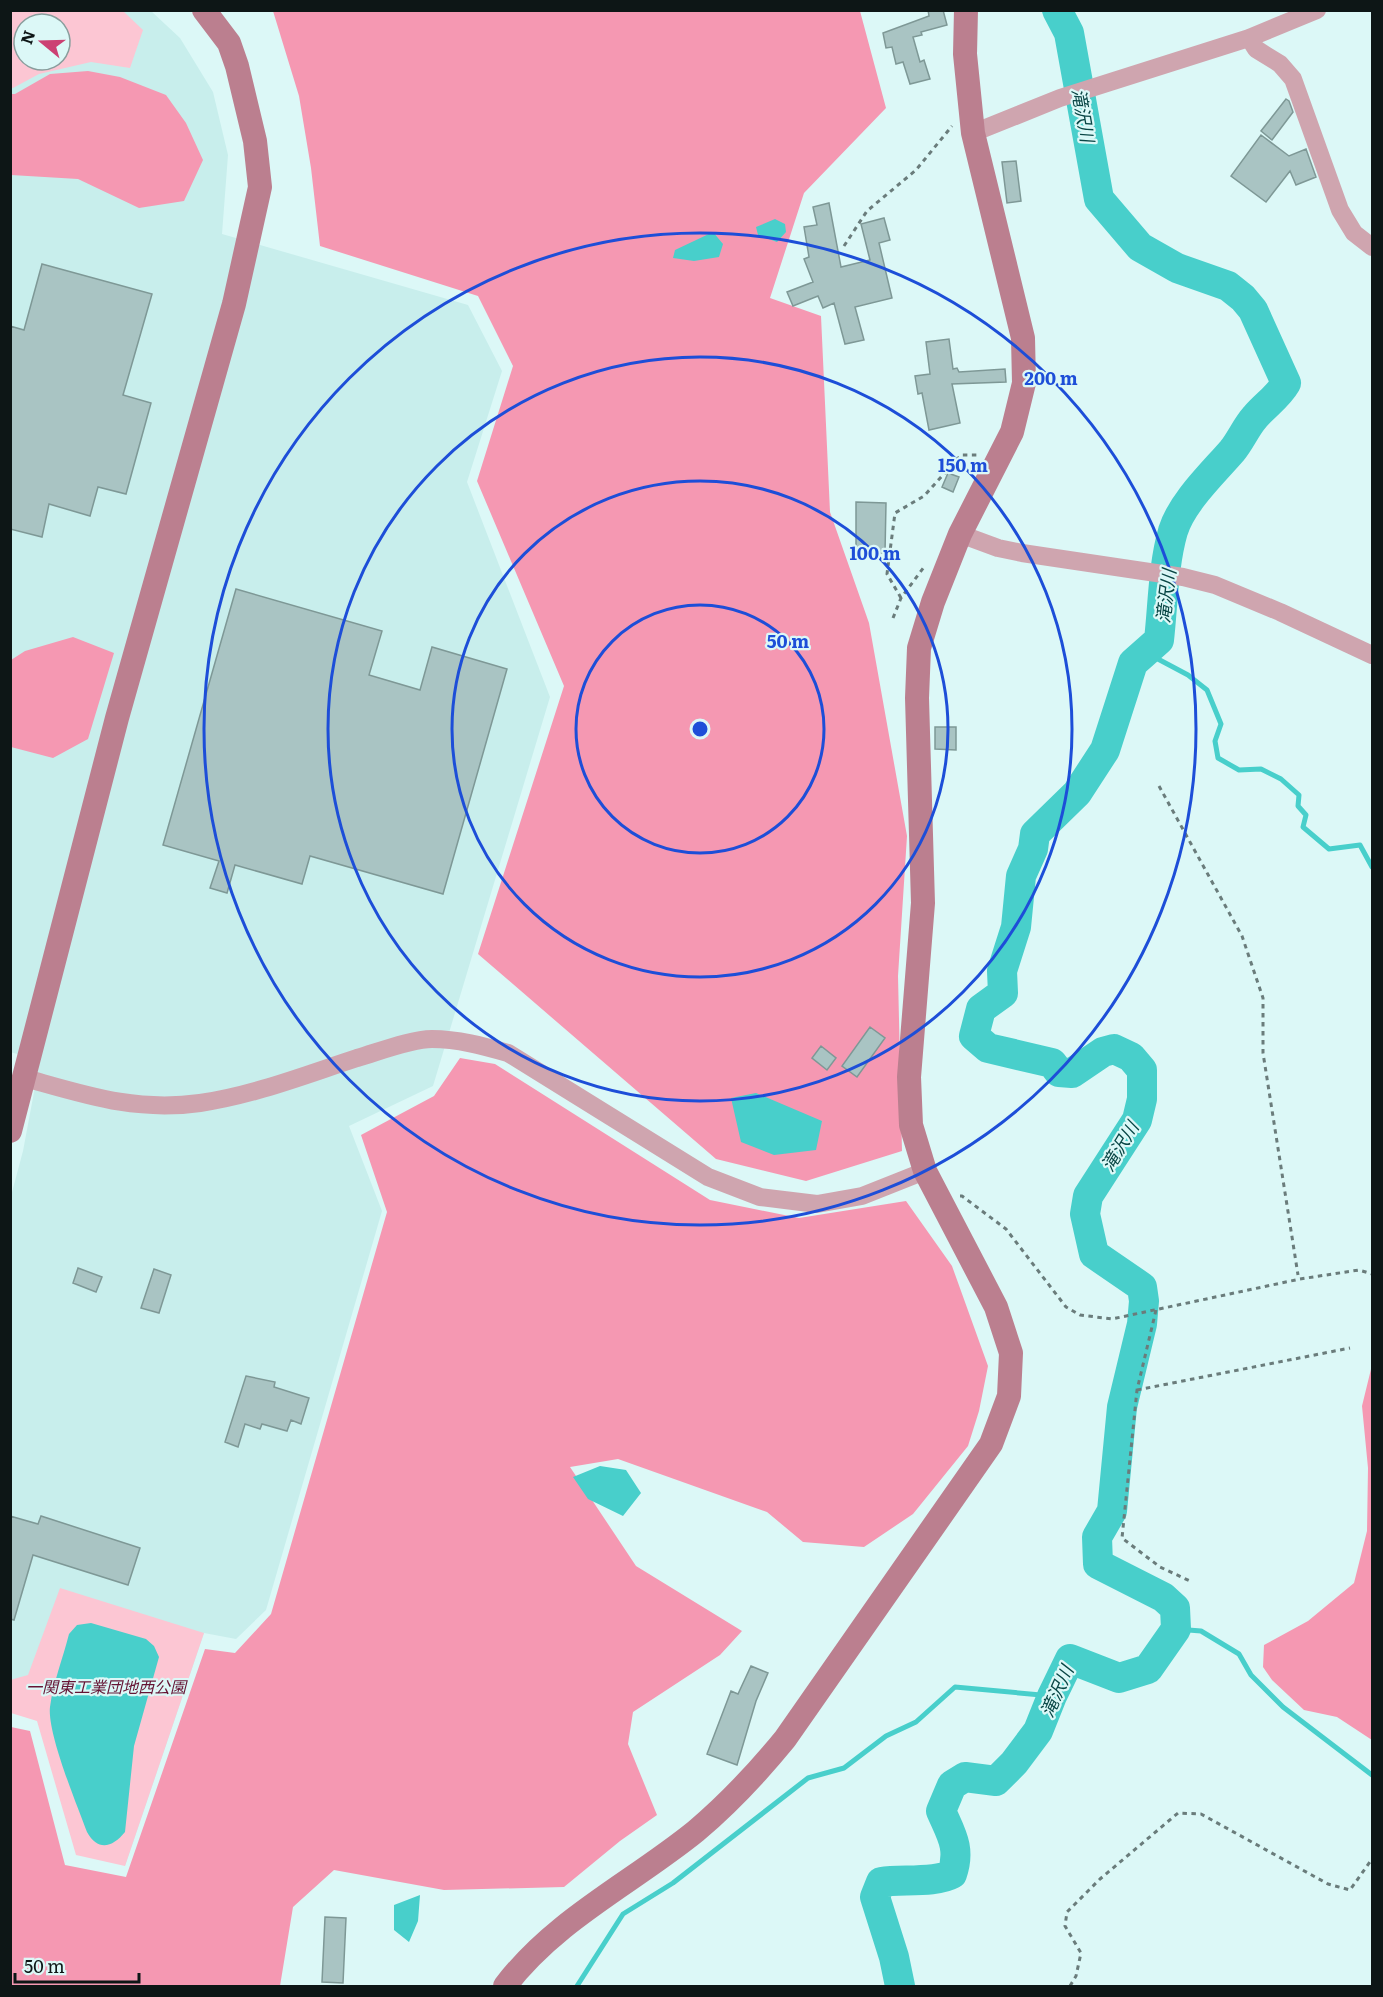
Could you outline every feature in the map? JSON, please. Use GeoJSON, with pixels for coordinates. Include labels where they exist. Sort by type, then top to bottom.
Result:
{"type":"FeatureCollection","features":[{"type":"Feature","properties":{"kind":"street"},"geometry":{"type":"LineString","coordinates":[[10,1131],[117,718],[234,304],[260,187],[255,141],[237,66],[229,43],[204,10]]}},
{"type":"Feature","properties":{"kind":"street"},"geometry":{"type":"LineString","coordinates":[[505,1986],[541,1946],[572,1919],[695,1832],[762,1768],[792,1729],[991,1444],[1009,1396],[1011,1353],[996,1307],[925,1171],[910,1125],[909,1077],[923,903],[917,699],[920,648],[933,602],[960,534],[1012,432],[1024,383],[1023,338],[973,133],[968,102],[965,54],[966,10]]}},
{"type":"Feature","properties":{"kind":"street"},"geometry":{"type":"LineString","coordinates":[[973,133],[1060,98],[1249,38],[1317,10]]}},
{"type":"Feature","properties":{"kind":"street"},"geometry":{"type":"LineString","coordinates":[[1249,38],[1256,49],[1280,64],[1293,79],[1340,210],[1354,233],[1372,247]]}},
{"type":"Feature","properties":{"kind":"street"},"geometry":{"type":"LineString","coordinates":[[960,534],[998,548],[1022,553],[1183,577],[1215,585],[1280,612],[1372,655]]}},
{"type":"Feature","properties":{"kind":"street"},"geometry":{"type":"LineString","coordinates":[[25,1078],[115,1103],[160,1106],[199,1103],[241,1095],[384,1050],[430,1039],[477,1044],[508,1053],[708,1177],[760,1197],[817,1204],[862,1196],[925,1171]]}},
{"type":"Feature","properties":{"kind":"path"},"geometry":{"type":"LineString","coordinates":[[844,246],[867,211],[916,170],[968,102]]}},
{"type":"Feature","properties":{"kind":"path"},"geometry":{"type":"LineString","coordinates":[[901,598],[887,574],[896,513],[924,496],[961,455],[1000,456]]}},
{"type":"Feature","properties":{"kind":"path"},"geometry":{"type":"LineString","coordinates":[[1159,786],[1242,936],[1263,998],[1263,1053],[1298,1275]]}},
{"type":"Feature","properties":{"kind":"path"},"geometry":{"type":"LineString","coordinates":[[940,1200],[962,1196],[1006,1229],[1066,1307],[1080,1315],[1112,1319],[1300,1279],[1359,1270],[1372,1274]]}},
{"type":"Feature","properties":{"kind":"path"},"geometry":{"type":"LineString","coordinates":[[1156,1310],[1137,1390],[1122,1538],[1160,1567],[1192,1582]]}},
{"type":"Feature","properties":{"kind":"path"},"geometry":{"type":"LineString","coordinates":[[1137,1390],[1350,1348]]}},
{"type":"Feature","properties":{"kind":"path"},"geometry":{"type":"LineString","coordinates":[[1070,1986],[1076,1976],[1081,1953],[1065,1926],[1066,1912],[1178,1813],[1201,1814],[1328,1884],[1350,1890],[1372,1859]]}},
{"type":"Feature","properties":{"kind":"shaded area"},"geometry":{"type":"Polygon","coordinates":[[[10,11],[151,11],[180,38],[213,92],[228,155],[222,234],[468,305],[502,371],[467,482],[550,697],[433,1086],[349,1126],[382,1211],[266,1610],[236,1639],[204,1633],[125,1866],[44,1718],[11,1709],[11,1196],[23,1151],[40,1060],[10,1052],[10,11]]]}},
{"type":"Feature","properties":{"kind":"shaded area"},"geometry":{"type":"Polygon","coordinates":[[[273,11],[860,11],[886,108],[804,193],[770,298],[821,316],[830,512],[869,623],[907,836],[898,976],[902,1151],[806,1181],[716,1159],[478,954],[564,686],[477,481],[513,366],[478,296],[320,246],[311,168],[299,96],[273,11]]]}},
{"type":"Feature","properties":{"kind":"shaded area"},"geometry":{"type":"Polygon","coordinates":[[[88,71],[120,77],[166,95],[186,123],[203,160],[184,201],[139,208],[78,179],[11,175],[11,94],[15,94],[50,74],[88,71]]]}},
{"type":"Feature","properties":{"kind":"shaded area"},"geometry":{"type":"Polygon","coordinates":[[[73,637],[114,653],[88,739],[53,758],[11,747],[11,660],[25,651],[73,637]]]}},
{"type":"Feature","properties":{"kind":"shaded area"},"geometry":{"type":"Polygon","coordinates":[[[460,1058],[495,1064],[710,1200],[799,1218],[906,1201],[952,1266],[988,1366],[979,1411],[968,1446],[913,1514],[864,1547],[803,1542],[767,1512],[618,1459],[570,1467],[636,1566],[742,1631],[720,1655],[633,1712],[628,1744],[657,1815],[620,1841],[564,1887],[444,1890],[334,1870],[293,1907],[280,1986],[11,1986],[11,1727],[30,1731],[65,1865],[126,1877],[205,1649],[235,1653],[271,1614],[387,1212],[361,1135],[434,1096],[460,1058]]]}},
{"type":"Feature","properties":{"kind":"shaded area"},"geometry":{"type":"Polygon","coordinates":[[[1372,1365],[1372,1740],[1337,1717],[1304,1710],[1272,1680],[1263,1667],[1264,1645],[1308,1621],[1354,1583],[1367,1531],[1368,1468],[1362,1406],[1372,1365]]]}},
{"type":"Feature","properties":{"kind":"green space"},"geometry":{"type":"Polygon","coordinates":[[[11,10],[123,11],[143,30],[130,68],[91,62],[72,66],[72,12],[12,12],[12,72],[48,72],[39,74],[13,88],[10,87],[11,10]]]}},
{"type":"Feature","properties":{"kind":"green space","name":"一関東工業団地西公園"},"geometry":{"type":"Polygon","coordinates":[[[60,1588],[204,1633],[125,1866],[76,1855],[37,1721],[11,1713],[10,1680],[28,1675],[60,1588]]]}},
{"type":"Feature","properties":{"kind":"water"},"geometry":{"type":"Polygon","coordinates":[[[775,219],[785,224],[786,232],[777,242],[758,235],[756,227],[775,219]]]}},
{"type":"Feature","properties":{"kind":"water"},"geometry":{"type":"Polygon","coordinates":[[[713,232],[723,244],[719,257],[694,261],[673,258],[675,250],[713,232]]]}},
{"type":"Feature","properties":{"kind":"water"},"geometry":{"type":"Polygon","coordinates":[[[756,1093],[822,1121],[816,1150],[774,1155],[741,1142],[731,1098],[756,1093]]]}},
{"type":"Feature","properties":{"kind":"water"},"geometry":{"type":"Polygon","coordinates":[[[600,1466],[626,1470],[641,1493],[623,1516],[588,1499],[573,1477],[600,1466]]]}},
{"type":"Feature","properties":{"kind":"water"},"geometry":{"type":"Polygon","coordinates":[[[91,1623],[146,1639],[154,1646],[159,1657],[134,1746],[125,1832],[116,1841],[106,1845],[96,1843],[87,1832],[64,1769],[50,1719],[53,1689],[69,1634],[77,1625],[91,1623]]]}},
{"type":"Feature","properties":{"kind":"water"},"geometry":{"type":"Polygon","coordinates":[[[420,1895],[418,1921],[409,1942],[394,1930],[394,1905],[420,1895]]]}},
{"type":"Feature","properties":{"kind":"building"},"geometry":{"type":"Polygon","coordinates":[[[928,10],[943,10],[947,25],[921,32],[922,35],[913,37],[920,62],[924,60],[930,79],[910,84],[903,62],[896,64],[892,47],[886,48],[883,33],[929,16],[928,10]]]}},
{"type":"Feature","properties":{"kind":"building"},"geometry":{"type":"Polygon","coordinates":[[[1286,99],[1293,112],[1272,140],[1261,131],[1286,99]]]}},
{"type":"Feature","properties":{"kind":"building"},"geometry":{"type":"Polygon","coordinates":[[[1261,135],[1289,156],[1306,149],[1316,177],[1296,185],[1290,171],[1266,202],[1231,176],[1261,135]]]}},
{"type":"Feature","properties":{"kind":"building"},"geometry":{"type":"Polygon","coordinates":[[[1016,161],[1021,201],[1007,203],[1002,162],[1016,161]]]}},
{"type":"Feature","properties":{"kind":"building"},"geometry":{"type":"Polygon","coordinates":[[[829,203],[841,267],[870,260],[861,224],[884,218],[890,240],[879,243],[892,298],[855,307],[864,340],[845,344],[834,303],[823,308],[818,296],[793,306],[787,292],[813,282],[804,259],[809,257],[804,227],[817,225],[813,207],[829,203]]]}},
{"type":"Feature","properties":{"kind":"building"},"geometry":{"type":"Polygon","coordinates":[[[42,264],[152,294],[123,395],[151,403],[126,494],[98,487],[90,516],[49,504],[42,537],[10,529],[10,326],[24,330],[42,264]]]}},
{"type":"Feature","properties":{"kind":"building"},"geometry":{"type":"Polygon","coordinates":[[[949,339],[953,369],[957,368],[959,372],[1005,369],[1006,382],[952,384],[960,423],[929,430],[922,393],[918,394],[915,376],[930,374],[926,342],[949,339]]]}},
{"type":"Feature","properties":{"kind":"building"},"geometry":{"type":"Polygon","coordinates":[[[948,473],[959,477],[953,492],[942,487],[948,473]]]}},
{"type":"Feature","properties":{"kind":"building"},"geometry":{"type":"Polygon","coordinates":[[[856,502],[886,503],[885,553],[856,553],[856,502]]]}},
{"type":"Feature","properties":{"kind":"building"},"geometry":{"type":"Polygon","coordinates":[[[236,589],[382,631],[369,675],[420,690],[432,647],[507,669],[443,894],[310,856],[302,884],[235,865],[227,893],[210,888],[219,861],[163,845],[236,589]]]}},
{"type":"Feature","properties":{"kind":"building"},"geometry":{"type":"Polygon","coordinates":[[[935,727],[956,727],[956,750],[935,749],[935,727]]]}},
{"type":"Feature","properties":{"kind":"building"},"geometry":{"type":"Polygon","coordinates":[[[870,1027],[885,1038],[857,1077],[842,1066],[870,1027]]]}},
{"type":"Feature","properties":{"kind":"building"},"geometry":{"type":"Polygon","coordinates":[[[821,1046],[836,1058],[827,1070],[812,1058],[821,1046]]]}},
{"type":"Feature","properties":{"kind":"building"},"geometry":{"type":"Polygon","coordinates":[[[78,1268],[102,1277],[96,1292],[73,1283],[78,1268]]]}},
{"type":"Feature","properties":{"kind":"building"},"geometry":{"type":"Polygon","coordinates":[[[154,1269],[171,1275],[159,1313],[141,1308],[154,1269]]]}},
{"type":"Feature","properties":{"kind":"building"},"geometry":{"type":"Polygon","coordinates":[[[246,1376],[275,1382],[274,1387],[309,1398],[301,1424],[291,1420],[287,1431],[262,1424],[260,1429],[245,1424],[238,1447],[225,1442],[246,1376]]]}},
{"type":"Feature","properties":{"kind":"building"},"geometry":{"type":"Polygon","coordinates":[[[10,1516],[38,1524],[41,1516],[140,1548],[128,1585],[33,1555],[14,1620],[10,1619],[10,1516]]]}},
{"type":"Feature","properties":{"kind":"building"},"geometry":{"type":"Polygon","coordinates":[[[751,1666],[768,1673],[756,1701],[737,1765],[707,1754],[731,1691],[738,1694],[751,1666]]]}},
{"type":"Feature","properties":{"kind":"building"},"geometry":{"type":"Polygon","coordinates":[[[325,1917],[346,1918],[343,1983],[322,1982],[325,1917]]]}},
{"type":"Feature","properties":{"kind":"waterway","name":"滝沢川"},"geometry":{"type":"LineString","coordinates":[[900,1986],[894,1957],[875,1897],[881,1882],[928,1880],[952,1874],[955,1865],[955,1849],[941,1811],[952,1785],[965,1777],[996,1781],[1014,1763],[1038,1731],[1070,1659],[1119,1678],[1148,1669],[1176,1629],[1175,1608],[1163,1597],[1098,1564],[1097,1537],[1112,1511],[1122,1407],[1142,1324],[1144,1301],[1142,1287],[1094,1254],[1085,1214],[1088,1196],[1137,1120],[1142,1099],[1142,1070],[1131,1057],[1114,1049],[1103,1052],[1072,1073],[1059,1072],[1052,1063],[988,1048],[974,1036],[981,1009],[1003,993],[1002,971],[1016,927],[1021,876],[1033,849],[1035,834],[1077,793],[1105,750],[1133,663],[1159,640],[1167,558],[1177,520],[1199,488],[1235,447],[1252,421],[1286,383],[1253,310],[1243,298],[1228,286],[1177,268],[1140,247],[1099,199],[1069,33],[1057,10]]}},
{"type":"Feature","properties":{"kind":"waterway"},"geometry":{"type":"LineString","coordinates":[[1133,663],[1156,658],[1188,675],[1207,690],[1221,724],[1215,741],[1218,758],[1239,770],[1261,769],[1281,779],[1299,795],[1298,806],[1306,815],[1303,827],[1329,849],[1360,845],[1372,867]]}},
{"type":"Feature","properties":{"kind":"waterway"},"geometry":{"type":"LineString","coordinates":[[1176,1629],[1201,1631],[1239,1654],[1251,1675],[1283,1707],[1372,1775]]}},
{"type":"Feature","properties":{"kind":"waterway"},"geometry":{"type":"LineString","coordinates":[[577,1986],[623,1914],[673,1883],[808,1778],[844,1768],[886,1736],[916,1722],[955,1687],[1052,1696]]}}]}
